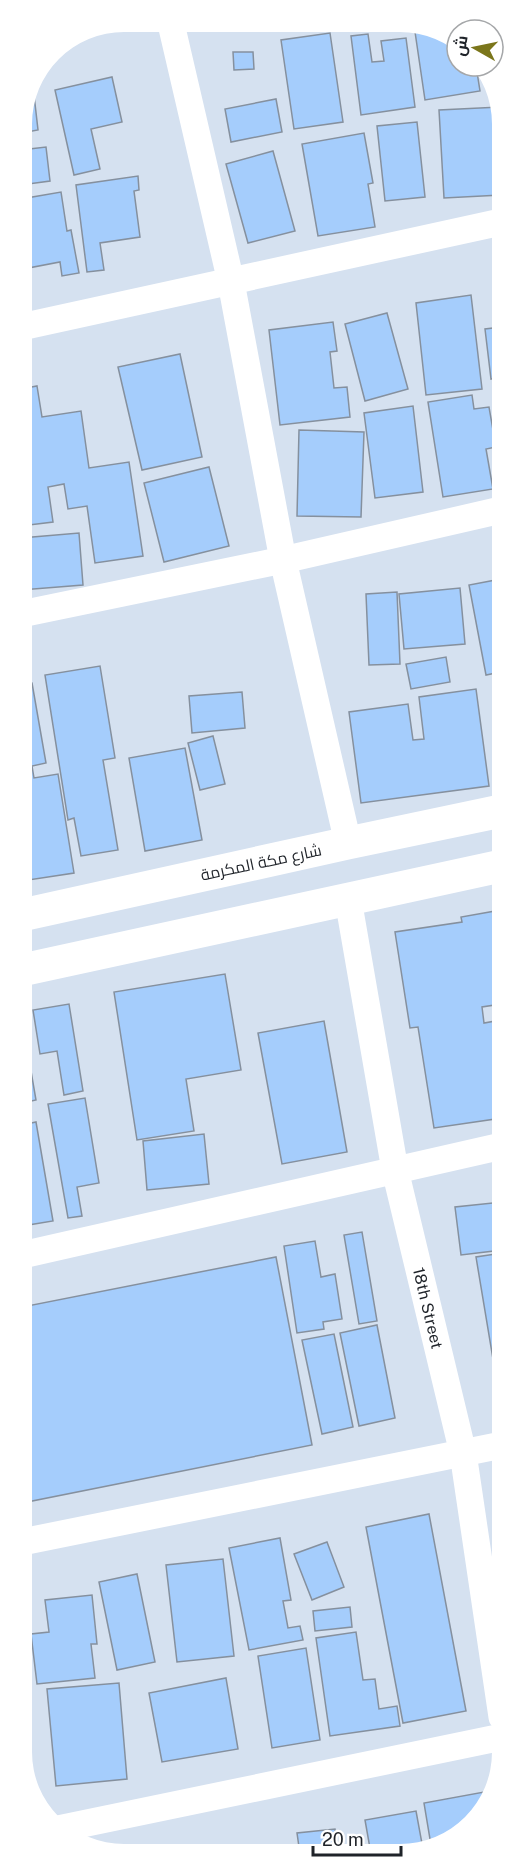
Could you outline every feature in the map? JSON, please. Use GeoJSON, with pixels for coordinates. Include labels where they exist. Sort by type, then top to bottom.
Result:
{"type":"FeatureCollection","features":[{"type":"Feature","properties":{"kind":"main road","name":"شارع مكة المكرمة"},"geometry":{"type":"LineString","coordinates":[[32,913],[492,814]]}},
{"type":"Feature","properties":{"kind":"main road"},"geometry":{"type":"LineString","coordinates":[[31,968],[492,868]]}},
{"type":"Feature","properties":{"kind":"street"},"geometry":{"type":"LineString","coordinates":[[173,31],[231,282],[283,560],[348,843]]}},
{"type":"Feature","properties":{"kind":"street"},"geometry":{"type":"LineString","coordinates":[[32,325],[492,224]]}},
{"type":"Feature","properties":{"kind":"street"},"geometry":{"type":"LineString","coordinates":[[32,612],[283,560],[492,512]]}},
{"type":"Feature","properties":{"kind":"street","name":"18th Street"},"geometry":{"type":"LineString","coordinates":[[348,899],[395,1170],[463,1454],[491,1643]]}},
{"type":"Feature","properties":{"kind":"street"},"geometry":{"type":"LineString","coordinates":[[31,1253],[491,1148]]}},
{"type":"Feature","properties":{"kind":"street"},"geometry":{"type":"LineString","coordinates":[[31,1540],[491,1447]]}},
{"type":"Feature","properties":{"kind":"street"},"geometry":{"type":"LineString","coordinates":[[68,1826],[491,1739]]}},
{"type":"Feature","properties":{"kind":"building"},"geometry":{"type":"Polygon","coordinates":[[[330,33],[343,122],[294,129],[281,40],[330,33]]]}},
{"type":"Feature","properties":{"kind":"building"},"geometry":{"type":"Polygon","coordinates":[[[415,33],[445,44],[445,78],[478,78],[480,91],[425,100],[415,33]]]}},
{"type":"Feature","properties":{"kind":"building"},"geometry":{"type":"Polygon","coordinates":[[[368,34],[372,62],[384,61],[381,41],[406,38],[415,107],[361,115],[351,36],[368,34]]]}},
{"type":"Feature","properties":{"kind":"building"},"geometry":{"type":"Polygon","coordinates":[[[233,52],[253,52],[254,69],[234,70],[233,52]]]}},
{"type":"Feature","properties":{"kind":"building"},"geometry":{"type":"Polygon","coordinates":[[[112,77],[122,122],[91,129],[100,169],[74,175],[55,90],[112,77]]]}},
{"type":"Feature","properties":{"kind":"building"},"geometry":{"type":"Polygon","coordinates":[[[276,99],[282,132],[231,142],[225,109],[276,99]]]}},
{"type":"Feature","properties":{"kind":"building"},"geometry":{"type":"Polygon","coordinates":[[[35,101],[38,130],[32,131],[35,101]]]}},
{"type":"Feature","properties":{"kind":"building"},"geometry":{"type":"Polygon","coordinates":[[[490,107],[492,195],[444,198],[439,110],[490,107]]]}},
{"type":"Feature","properties":{"kind":"building"},"geometry":{"type":"Polygon","coordinates":[[[417,122],[425,197],[385,201],[377,126],[417,122]]]}},
{"type":"Feature","properties":{"kind":"building"},"geometry":{"type":"Polygon","coordinates":[[[364,133],[373,183],[368,184],[375,227],[318,236],[302,144],[364,133]]]}},
{"type":"Feature","properties":{"kind":"building"},"geometry":{"type":"Polygon","coordinates":[[[46,147],[50,181],[32,183],[32,149],[46,147]]]}},
{"type":"Feature","properties":{"kind":"building"},"geometry":{"type":"Polygon","coordinates":[[[273,151],[295,231],[248,243],[226,164],[273,151]]]}},
{"type":"Feature","properties":{"kind":"building"},"geometry":{"type":"Polygon","coordinates":[[[138,176],[139,190],[134,191],[140,237],[100,243],[104,270],[87,272],[76,185],[138,176]]]}},
{"type":"Feature","properties":{"kind":"building"},"geometry":{"type":"Polygon","coordinates":[[[61,192],[67,231],[71,230],[79,273],[62,276],[60,262],[32,267],[32,197],[61,192]]]}},
{"type":"Feature","properties":{"kind":"building"},"geometry":{"type":"Polygon","coordinates":[[[471,295],[482,389],[426,395],[416,303],[471,295]]]}},
{"type":"Feature","properties":{"kind":"building"},"geometry":{"type":"Polygon","coordinates":[[[387,313],[408,389],[365,401],[345,324],[387,313]]]}},
{"type":"Feature","properties":{"kind":"building"},"geometry":{"type":"Polygon","coordinates":[[[333,322],[337,351],[330,352],[334,388],[347,387],[350,417],[280,425],[269,330],[333,322]]]}},
{"type":"Feature","properties":{"kind":"building"},"geometry":{"type":"Polygon","coordinates":[[[492,328],[491,379],[485,329],[492,328]]]}},
{"type":"Feature","properties":{"kind":"building"},"geometry":{"type":"Polygon","coordinates":[[[180,354],[202,457],[142,470],[118,367],[180,354]]]}},
{"type":"Feature","properties":{"kind":"building"},"geometry":{"type":"Polygon","coordinates":[[[37,386],[42,417],[81,411],[89,468],[129,462],[143,556],[95,563],[87,506],[68,509],[64,484],[48,487],[53,522],[32,525],[32,387],[37,386]]]}},
{"type":"Feature","properties":{"kind":"building"},"geometry":{"type":"Polygon","coordinates":[[[472,395],[474,409],[489,407],[492,448],[486,449],[492,489],[443,497],[428,402],[472,395]]]}},
{"type":"Feature","properties":{"kind":"building"},"geometry":{"type":"Polygon","coordinates":[[[413,406],[423,492],[375,498],[364,413],[413,406]]]}},
{"type":"Feature","properties":{"kind":"building"},"geometry":{"type":"Polygon","coordinates":[[[299,430],[364,432],[361,517],[297,516],[299,430]]]}},
{"type":"Feature","properties":{"kind":"building"},"geometry":{"type":"Polygon","coordinates":[[[209,467],[229,546],[164,562],[144,483],[209,467]]]}},
{"type":"Feature","properties":{"kind":"building"},"geometry":{"type":"Polygon","coordinates":[[[79,533],[83,585],[32,589],[32,537],[79,533]]]}},
{"type":"Feature","properties":{"kind":"building"},"geometry":{"type":"Polygon","coordinates":[[[492,581],[492,674],[486,675],[469,585],[492,581]]]}},
{"type":"Feature","properties":{"kind":"building"},"geometry":{"type":"Polygon","coordinates":[[[460,588],[465,644],[404,649],[399,594],[460,588]]]}},
{"type":"Feature","properties":{"kind":"building"},"geometry":{"type":"Polygon","coordinates":[[[397,592],[400,664],[369,665],[366,594],[397,592]]]}},
{"type":"Feature","properties":{"kind":"building"},"geometry":{"type":"Polygon","coordinates":[[[446,657],[450,682],[411,689],[406,664],[446,657]]]}},
{"type":"Feature","properties":{"kind":"building"},"geometry":{"type":"Polygon","coordinates":[[[100,666],[115,758],[103,760],[118,850],[81,856],[74,818],[68,820],[45,675],[100,666]]]}},
{"type":"Feature","properties":{"kind":"building"},"geometry":{"type":"Polygon","coordinates":[[[32,683],[46,763],[32,766],[34,778],[58,774],[74,873],[32,880],[32,683]]]}},
{"type":"Feature","properties":{"kind":"building"},"geometry":{"type":"Polygon","coordinates":[[[476,689],[489,786],[361,803],[349,712],[408,704],[413,740],[424,739],[419,697],[476,689]]]}},
{"type":"Feature","properties":{"kind":"building"},"geometry":{"type":"Polygon","coordinates":[[[242,692],[245,728],[192,733],[189,696],[242,692]]]}},
{"type":"Feature","properties":{"kind":"building"},"geometry":{"type":"Polygon","coordinates":[[[213,736],[225,784],[200,790],[188,743],[213,736]]]}},
{"type":"Feature","properties":{"kind":"building"},"geometry":{"type":"Polygon","coordinates":[[[185,748],[202,840],[145,851],[129,758],[185,748]]]}},
{"type":"Feature","properties":{"kind":"building"},"geometry":{"type":"Polygon","coordinates":[[[492,912],[491,1006],[482,1007],[484,1023],[491,1022],[491,1120],[434,1128],[418,1027],[410,1028],[395,932],[462,922],[461,917],[492,912]]]}},
{"type":"Feature","properties":{"kind":"building"},"geometry":{"type":"Polygon","coordinates":[[[225,974],[241,1070],[186,1079],[194,1131],[137,1140],[114,992],[225,974]]]}},
{"type":"Feature","properties":{"kind":"building"},"geometry":{"type":"Polygon","coordinates":[[[69,1004],[83,1091],[64,1095],[57,1051],[40,1054],[33,1010],[69,1004]]]}},
{"type":"Feature","properties":{"kind":"building"},"geometry":{"type":"Polygon","coordinates":[[[324,1021],[347,1152],[282,1164],[258,1033],[324,1021]]]}},
{"type":"Feature","properties":{"kind":"building"},"geometry":{"type":"Polygon","coordinates":[[[31,1073],[36,1100],[31,1101],[31,1073]]]}},
{"type":"Feature","properties":{"kind":"building"},"geometry":{"type":"Polygon","coordinates":[[[85,1098],[99,1183],[77,1187],[82,1216],[68,1218],[48,1104],[85,1098]]]}},
{"type":"Feature","properties":{"kind":"building"},"geometry":{"type":"Polygon","coordinates":[[[36,1122],[53,1221],[31,1224],[31,1123],[36,1122]]]}},
{"type":"Feature","properties":{"kind":"building"},"geometry":{"type":"Polygon","coordinates":[[[204,1134],[209,1184],[147,1190],[143,1141],[204,1134]]]}},
{"type":"Feature","properties":{"kind":"building"},"geometry":{"type":"Polygon","coordinates":[[[491,1203],[491,1251],[461,1255],[455,1207],[491,1203]]]}},
{"type":"Feature","properties":{"kind":"building"},"geometry":{"type":"Polygon","coordinates":[[[362,1232],[377,1321],[359,1324],[344,1235],[362,1232]]]}},
{"type":"Feature","properties":{"kind":"building"},"geometry":{"type":"Polygon","coordinates":[[[315,1241],[321,1277],[335,1274],[342,1319],[323,1322],[324,1329],[297,1333],[284,1246],[315,1241]]]}},
{"type":"Feature","properties":{"kind":"building"},"geometry":{"type":"Polygon","coordinates":[[[491,1255],[491,1349],[476,1257],[491,1255]]]}},
{"type":"Feature","properties":{"kind":"building"},"geometry":{"type":"Polygon","coordinates":[[[276,1257],[312,1445],[31,1501],[31,1305],[276,1257]]]}},
{"type":"Feature","properties":{"kind":"building"},"geometry":{"type":"Polygon","coordinates":[[[377,1325],[395,1418],[359,1426],[340,1333],[377,1325]]]}},
{"type":"Feature","properties":{"kind":"building"},"geometry":{"type":"Polygon","coordinates":[[[334,1334],[353,1427],[322,1434],[302,1340],[334,1334]]]}},
{"type":"Feature","properties":{"kind":"building"},"geometry":{"type":"Polygon","coordinates":[[[429,1514],[466,1711],[403,1723],[366,1527],[429,1514]]]}},
{"type":"Feature","properties":{"kind":"building"},"geometry":{"type":"Polygon","coordinates":[[[280,1538],[291,1600],[283,1601],[288,1628],[300,1626],[303,1640],[249,1650],[229,1548],[280,1538]]]}},
{"type":"Feature","properties":{"kind":"building"},"geometry":{"type":"Polygon","coordinates":[[[327,1542],[344,1587],[312,1600],[294,1554],[327,1542]]]}},
{"type":"Feature","properties":{"kind":"building"},"geometry":{"type":"Polygon","coordinates":[[[223,1559],[234,1656],[177,1662],[166,1565],[223,1559]]]}},
{"type":"Feature","properties":{"kind":"building"},"geometry":{"type":"Polygon","coordinates":[[[137,1574],[155,1662],[117,1670],[99,1582],[137,1574]]]}},
{"type":"Feature","properties":{"kind":"building"},"geometry":{"type":"Polygon","coordinates":[[[92,1595],[97,1644],[91,1644],[95,1678],[37,1684],[31,1634],[49,1632],[45,1600],[92,1595]]]}},
{"type":"Feature","properties":{"kind":"building"},"geometry":{"type":"Polygon","coordinates":[[[350,1607],[352,1627],[315,1631],[313,1611],[350,1607]]]}},
{"type":"Feature","properties":{"kind":"building"},"geometry":{"type":"Polygon","coordinates":[[[356,1632],[363,1680],[375,1679],[379,1709],[397,1706],[400,1726],[330,1736],[316,1638],[356,1632]]]}},
{"type":"Feature","properties":{"kind":"building"},"geometry":{"type":"Polygon","coordinates":[[[306,1648],[320,1740],[272,1748],[258,1656],[306,1648]]]}},
{"type":"Feature","properties":{"kind":"building"},"geometry":{"type":"Polygon","coordinates":[[[226,1678],[238,1749],[162,1762],[149,1693],[226,1678]]]}},
{"type":"Feature","properties":{"kind":"building"},"geometry":{"type":"Polygon","coordinates":[[[119,1683],[127,1779],[56,1786],[47,1689],[119,1683]]]}},
{"type":"Feature","properties":{"kind":"building"},"geometry":{"type":"Polygon","coordinates":[[[482,1792],[465,1818],[451,1829],[430,1839],[424,1803],[482,1792]]]}},
{"type":"Feature","properties":{"kind":"building"},"geometry":{"type":"Polygon","coordinates":[[[416,1811],[422,1841],[412,1844],[369,1844],[365,1820],[416,1811]]]}},
{"type":"Feature","properties":{"kind":"building"},"geometry":{"type":"Polygon","coordinates":[[[335,1829],[337,1844],[299,1844],[297,1833],[335,1829]]]}}]}
